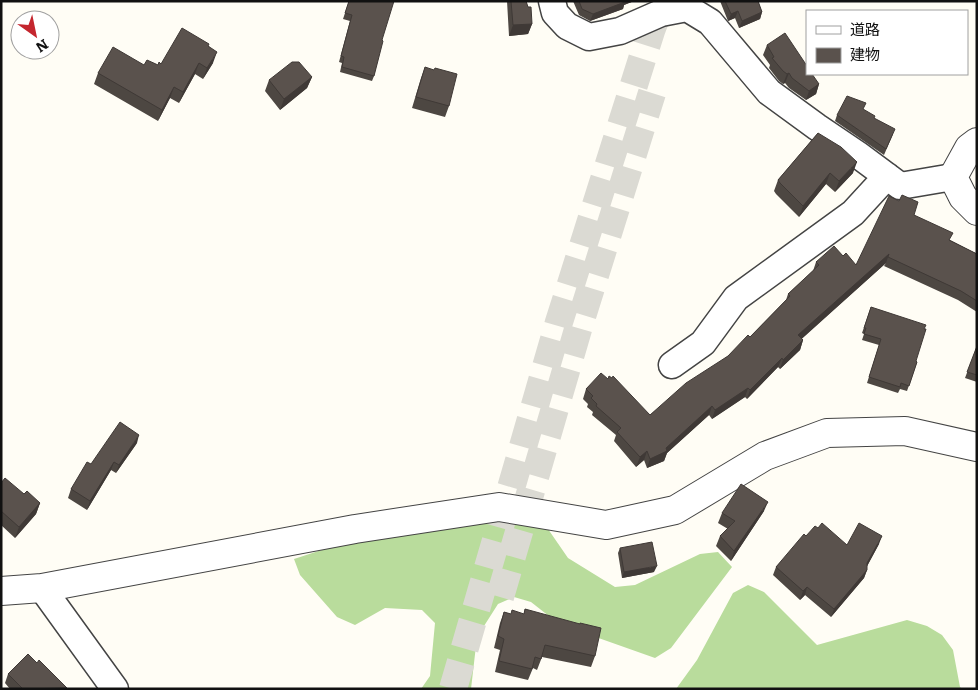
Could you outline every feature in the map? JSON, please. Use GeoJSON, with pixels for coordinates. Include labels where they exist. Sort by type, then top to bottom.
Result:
{"type":"FeatureCollection","features":[{"type":"Feature","properties":{"kind":"street"},"geometry":{"type":"LineString","coordinates":[[552,1],[555,12],[567,26],[589,36],[620,31],[660,13],[686,5],[710,22],[769,92],[900,186],[953,177],[970,148],[977,142]]}},
{"type":"Feature","properties":{"kind":"street"},"geometry":{"type":"LineString","coordinates":[[672,365],[703,343],[736,298],[853,213],[887,176]]}},
{"type":"Feature","properties":{"kind":"street"},"geometry":{"type":"LineString","coordinates":[[953,177],[963,197],[977,211]]}},
{"type":"Feature","properties":{"kind":"street"},"geometry":{"type":"LineString","coordinates":[[1,591],[42,588],[355,529],[499,507],[606,525],[675,510],[765,456],[827,433],[904,431],[977,447]]}},
{"type":"Feature","properties":{"kind":"street"},"geometry":{"type":"LineString","coordinates":[[42,588],[114,689]]}},
{"type":"Feature","properties":{"kind":"green space"},"geometry":{"type":"Polygon","coordinates":[[[441,511],[548,529],[568,558],[615,587],[635,585],[700,554],[718,552],[732,567],[671,648],[655,658],[559,624],[531,602],[514,597],[498,604],[477,637],[471,689],[421,689],[430,676],[435,623],[422,610],[385,608],[355,625],[337,617],[300,575],[294,559],[441,511]]]}},
{"type":"Feature","properties":{"kind":"green space"},"geometry":{"type":"Polygon","coordinates":[[[748,585],[764,592],[817,645],[907,620],[927,626],[942,635],[953,650],[962,689],[676,689],[697,660],[733,593],[748,585]]]}},
{"type":"Feature","properties":{"kind":"building"},"geometry":{"type":"Polygon","coordinates":[[[349,1],[394,1],[382,40],[374,76],[342,67],[344,57],[341,56],[352,15],[345,13],[349,1]]]}},
{"type":"Feature","properties":{"kind":"building"},"geometry":{"type":"Polygon","coordinates":[[[511,1],[526,1],[528,7],[531,7],[532,24],[513,25],[511,1]]]}},
{"type":"Feature","properties":{"kind":"building"},"geometry":{"type":"Polygon","coordinates":[[[579,1],[625,2],[593,14],[582,9],[579,1]]]}},
{"type":"Feature","properties":{"kind":"building"},"geometry":{"type":"Polygon","coordinates":[[[725,1],[758,1],[762,12],[742,21],[738,11],[731,14],[725,1]]]}},
{"type":"Feature","properties":{"kind":"building"},"geometry":{"type":"Polygon","coordinates":[[[182,28],[209,44],[208,46],[217,52],[207,68],[199,63],[183,92],[174,87],[162,110],[98,73],[113,47],[144,65],[147,60],[158,65],[159,62],[161,64],[182,28]]]}},
{"type":"Feature","properties":{"kind":"building"},"geometry":{"type":"Polygon","coordinates":[[[785,33],[806,64],[806,75],[813,75],[819,84],[809,91],[792,78],[789,73],[787,74],[783,71],[772,58],[774,57],[767,45],[785,33]]]}},
{"type":"Feature","properties":{"kind":"building"},"geometry":{"type":"Polygon","coordinates":[[[292,62],[299,62],[312,77],[284,99],[269,80],[292,62]]]}},
{"type":"Feature","properties":{"kind":"building"},"geometry":{"type":"Polygon","coordinates":[[[425,67],[457,74],[449,106],[416,97],[425,67]]]}},
{"type":"Feature","properties":{"kind":"building"},"geometry":{"type":"Polygon","coordinates":[[[847,96],[866,103],[863,109],[875,116],[874,118],[895,129],[886,149],[837,115],[847,96]]]}},
{"type":"Feature","properties":{"kind":"building"},"geometry":{"type":"Polygon","coordinates":[[[818,133],[841,147],[857,162],[839,181],[830,173],[803,206],[778,180],[818,133]]]}},
{"type":"Feature","properties":{"kind":"building"},"geometry":{"type":"Polygon","coordinates":[[[902,195],[918,202],[914,215],[953,233],[949,240],[977,254],[977,301],[961,291],[888,257],[889,254],[798,335],[803,340],[750,390],[748,388],[715,410],[712,406],[666,448],[667,451],[650,459],[647,451],[640,457],[617,432],[621,428],[596,406],[597,404],[591,398],[593,396],[586,389],[601,373],[608,379],[609,376],[612,378],[613,376],[650,415],[686,383],[728,356],[748,335],[750,337],[790,296],[788,294],[819,265],[816,262],[834,246],[843,256],[846,253],[856,265],[889,196],[899,201],[902,195]]]}},
{"type":"Feature","properties":{"kind":"building"},"geometry":{"type":"Polygon","coordinates":[[[871,307],[926,325],[909,386],[901,383],[900,387],[869,377],[881,339],[864,334],[866,328],[864,328],[871,307]]]}},
{"type":"Feature","properties":{"kind":"building"},"geometry":{"type":"Polygon","coordinates":[[[977,346],[977,375],[967,372],[977,346]]]}},
{"type":"Feature","properties":{"kind":"building"},"geometry":{"type":"Polygon","coordinates":[[[120,422],[139,435],[119,465],[114,462],[90,501],[71,489],[87,462],[91,464],[120,422]]]}},
{"type":"Feature","properties":{"kind":"building"},"geometry":{"type":"Polygon","coordinates":[[[5,478],[24,494],[27,491],[40,503],[19,527],[1,511],[1,483],[5,478]]]}},
{"type":"Feature","properties":{"kind":"building"},"geometry":{"type":"Polygon","coordinates":[[[741,484],[768,502],[734,551],[720,536],[735,521],[722,513],[741,484]]]}},
{"type":"Feature","properties":{"kind":"building"},"geometry":{"type":"Polygon","coordinates":[[[822,523],[847,545],[859,523],[882,536],[867,563],[867,570],[834,609],[807,587],[803,591],[776,567],[804,534],[806,536],[815,526],[818,528],[822,523]]]}},
{"type":"Feature","properties":{"kind":"building"},"geometry":{"type":"Polygon","coordinates":[[[652,542],[657,566],[624,572],[620,548],[652,542]]]}},
{"type":"Feature","properties":{"kind":"building"},"geometry":{"type":"Polygon","coordinates":[[[525,609],[601,628],[595,656],[545,645],[541,659],[535,657],[532,669],[499,661],[504,639],[498,636],[504,612],[511,614],[512,610],[524,614],[525,609]]]}},
{"type":"Feature","properties":{"kind":"building"},"geometry":{"type":"Polygon","coordinates":[[[28,654],[37,663],[39,660],[67,688],[23,689],[8,674],[28,654]]]}},
{"type":"Feature","properties":{"kind":"tunnel"},"geometry":{"type":"LineString","coordinates":[[453,689],[559,322],[662,1]]}},
{"type":"Feature","properties":{"kind":"tunnel"},"geometry":{"type":"LineString","coordinates":[[500,597],[579,326],[652,93]]}}]}
